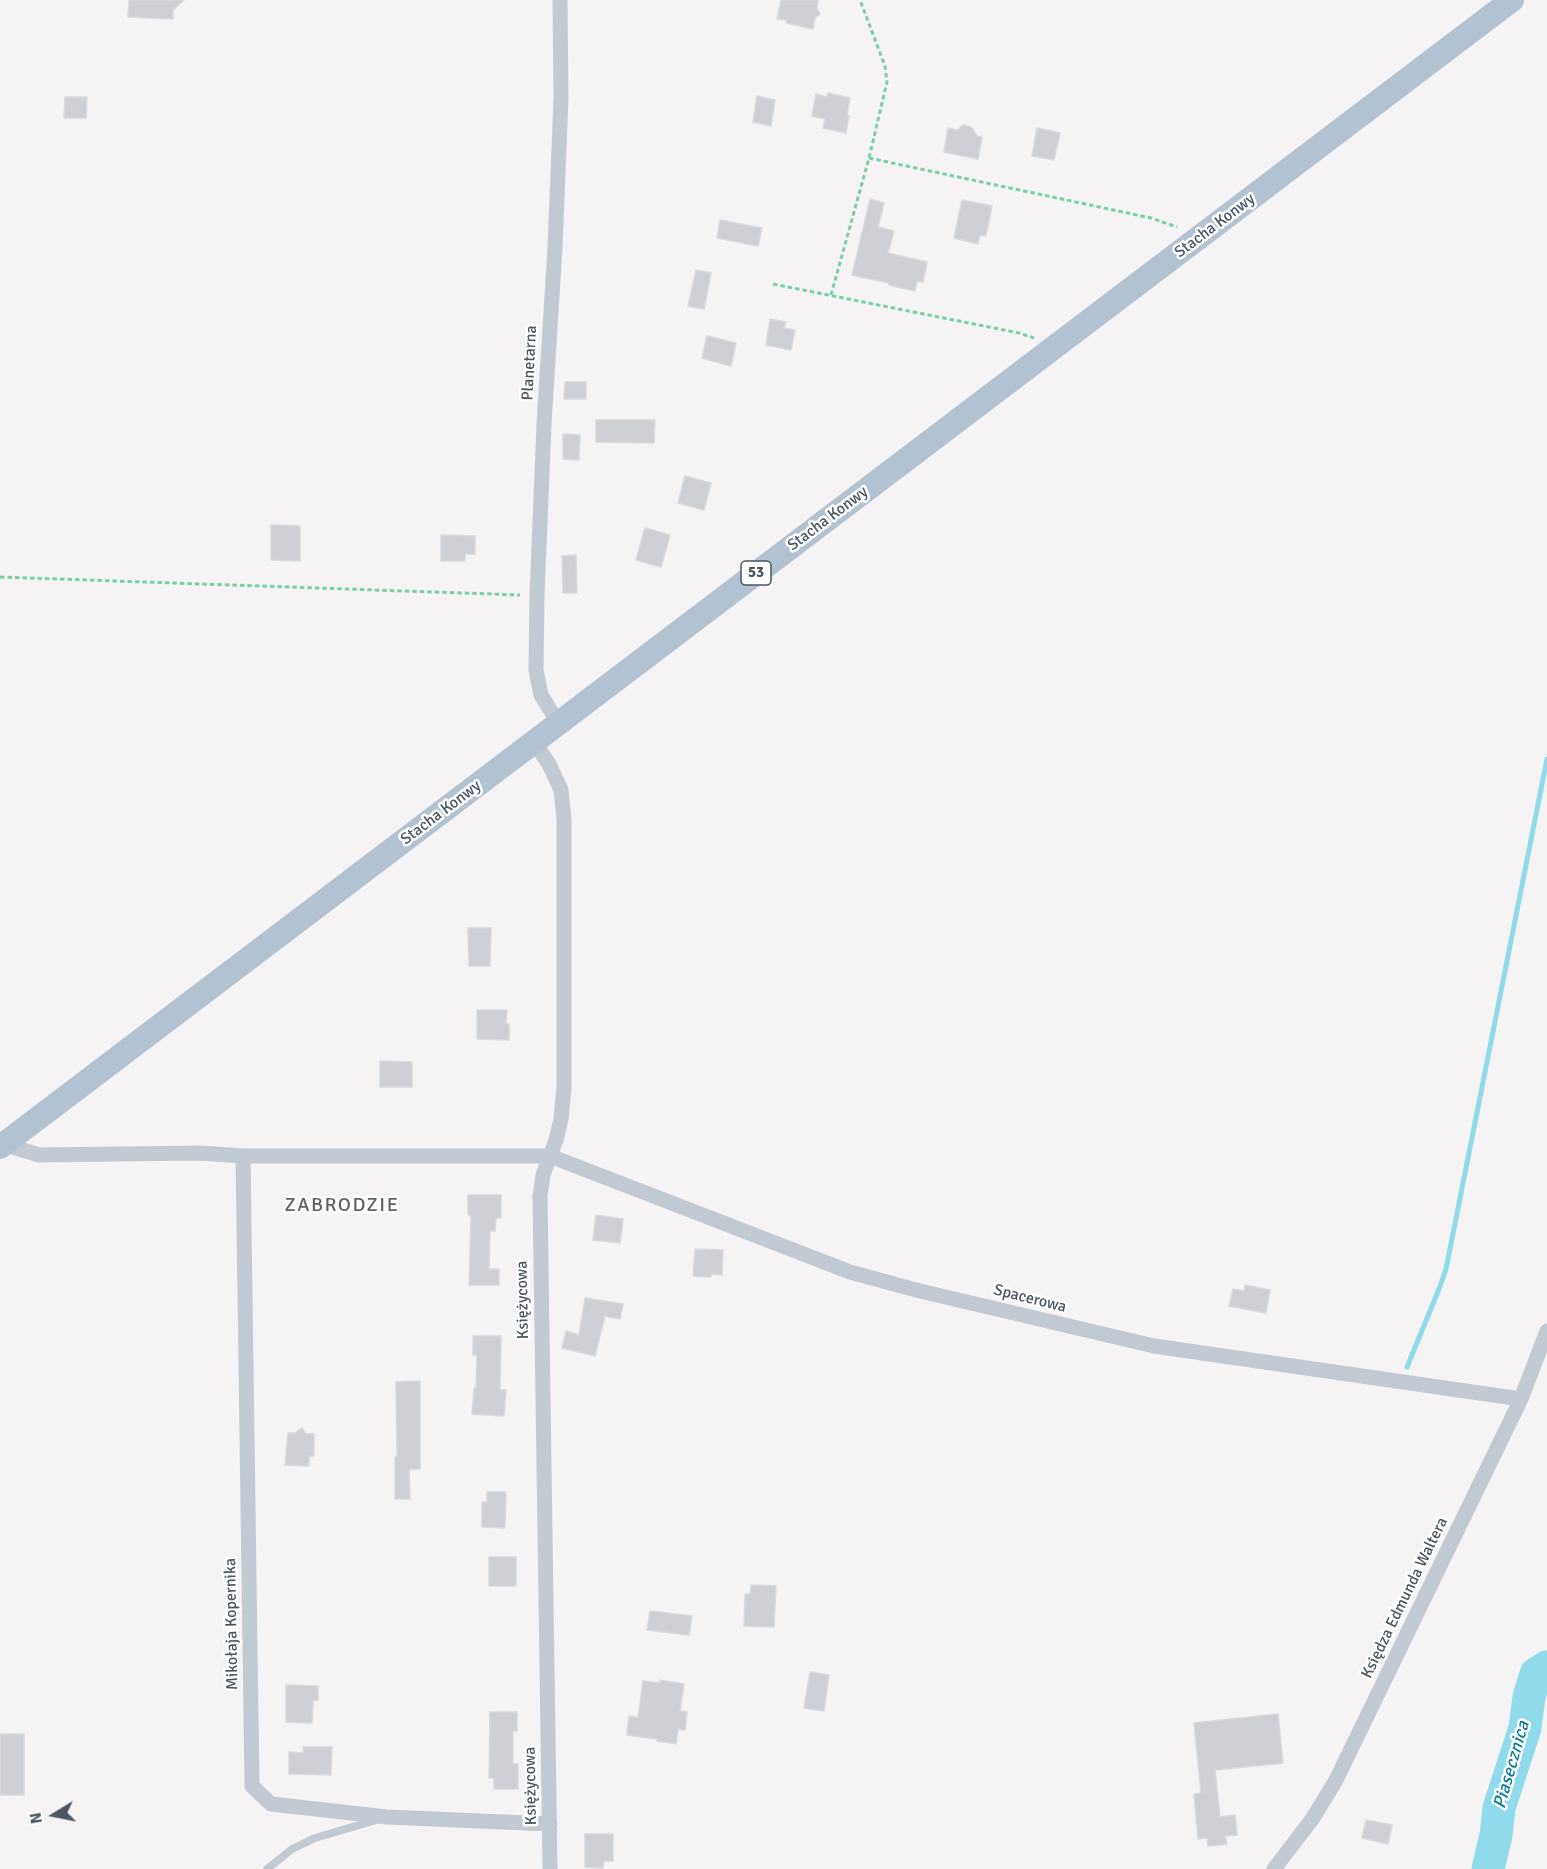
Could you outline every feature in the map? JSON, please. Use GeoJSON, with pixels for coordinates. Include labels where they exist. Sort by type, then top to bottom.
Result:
{"type":"FeatureCollection","features":[{"type":"Feature","properties":{"kind":"main road","name":"Stacha Konwy"},"geometry":{"type":"LineString","coordinates":[[2,1146],[1512,0]]}},
{"type":"Feature","properties":{"kind":"street","name":"Planetarna"},"geometry":{"type":"LineString","coordinates":[[559,724],[541,695],[536,670],[537,595],[561,98],[560,0]]}},
{"type":"Feature","properties":{"kind":"street","name":"Księżycowa"},"geometry":{"type":"LineString","coordinates":[[534,742],[549,764],[561,790],[564,819],[564,1088],[561,1119],[543,1175],[540,1196],[550,1869]]}},
{"type":"Feature","properties":{"kind":"street"},"geometry":{"type":"LineString","coordinates":[[2,1146],[39,1155],[200,1152],[243,1156],[550,1156]]}},
{"type":"Feature","properties":{"kind":"street","name":"Mikołaja Kopernika"},"geometry":{"type":"LineString","coordinates":[[243,1156],[252,1786],[271,1804],[387,1817],[550,1824]]}},
{"type":"Feature","properties":{"kind":"street","name":"Spacerowa"},"geometry":{"type":"LineString","coordinates":[[550,1156],[850,1272],[920,1291],[1154,1347],[1521,1399]]}},
{"type":"Feature","properties":{"kind":"street","name":"Księdza Edmunda Waltera"},"geometry":{"type":"LineString","coordinates":[[1274,1869],[1312,1818],[1336,1780],[1521,1399],[1547,1331]]}},
{"type":"Feature","properties":{"kind":"lane"},"geometry":{"type":"LineString","coordinates":[[267,1869],[292,1849],[315,1838],[387,1817]]}},
{"type":"Feature","properties":{"kind":"path"},"geometry":{"type":"LineString","coordinates":[[831,295],[869,158],[887,82],[887,75],[860,0]]}},
{"type":"Feature","properties":{"kind":"path"},"geometry":{"type":"LineString","coordinates":[[869,158],[1151,218],[1201,237]]}},
{"type":"Feature","properties":{"kind":"path"},"geometry":{"type":"LineString","coordinates":[[773,284],[1019,333],[1054,348]]}},
{"type":"Feature","properties":{"kind":"path"},"geometry":{"type":"LineString","coordinates":[[0,577],[537,595]]}},
{"type":"Feature","properties":{"kind":"building"},"geometry":{"type":"Polygon","coordinates":[[[129,0],[184,0],[173,10],[173,19],[128,17],[129,0]]]}},
{"type":"Feature","properties":{"kind":"building"},"geometry":{"type":"Polygon","coordinates":[[[781,0],[818,0],[817,9],[820,14],[815,18],[813,29],[777,19],[781,0]]]}},
{"type":"Feature","properties":{"kind":"building"},"geometry":{"type":"Polygon","coordinates":[[[828,93],[850,98],[846,133],[823,128],[825,119],[812,116],[816,94],[827,97],[828,93]]]}},
{"type":"Feature","properties":{"kind":"building"},"geometry":{"type":"Polygon","coordinates":[[[757,96],[775,100],[771,126],[753,122],[757,96]]]}},
{"type":"Feature","properties":{"kind":"building"},"geometry":{"type":"Polygon","coordinates":[[[65,97],[87,97],[86,118],[64,118],[65,97]]]}},
{"type":"Feature","properties":{"kind":"building"},"geometry":{"type":"Polygon","coordinates":[[[963,125],[971,127],[977,136],[982,137],[978,159],[944,152],[948,128],[957,130],[963,125]]]}},
{"type":"Feature","properties":{"kind":"building"},"geometry":{"type":"Polygon","coordinates":[[[1037,128],[1060,133],[1054,160],[1032,156],[1037,128]]]}},
{"type":"Feature","properties":{"kind":"building"},"geometry":{"type":"Polygon","coordinates":[[[870,199],[884,203],[878,227],[894,231],[888,253],[927,262],[923,282],[917,281],[915,291],[852,275],[870,199]]]}},
{"type":"Feature","properties":{"kind":"building"},"geometry":{"type":"Polygon","coordinates":[[[962,200],[992,206],[986,236],[980,235],[978,244],[954,238],[962,200]]]}},
{"type":"Feature","properties":{"kind":"building"},"geometry":{"type":"Polygon","coordinates":[[[720,220],[762,228],[758,246],[717,238],[720,220]]]}},
{"type":"Feature","properties":{"kind":"building"},"geometry":{"type":"Polygon","coordinates":[[[696,270],[711,273],[704,309],[688,306],[696,270]]]}},
{"type":"Feature","properties":{"kind":"building"},"geometry":{"type":"Polygon","coordinates":[[[770,319],[786,322],[784,328],[795,330],[791,350],[766,345],[770,319]]]}},
{"type":"Feature","properties":{"kind":"building"},"geometry":{"type":"Polygon","coordinates":[[[707,336],[736,343],[731,366],[702,358],[707,336]]]}},
{"type":"Feature","properties":{"kind":"building"},"geometry":{"type":"Polygon","coordinates":[[[565,382],[586,382],[586,399],[564,399],[565,382]]]}},
{"type":"Feature","properties":{"kind":"building"},"geometry":{"type":"Polygon","coordinates":[[[596,420],[655,420],[654,443],[596,442],[596,420]]]}},
{"type":"Feature","properties":{"kind":"building"},"geometry":{"type":"Polygon","coordinates":[[[563,434],[580,435],[579,460],[563,459],[563,434]]]}},
{"type":"Feature","properties":{"kind":"building"},"geometry":{"type":"Polygon","coordinates":[[[685,476],[711,483],[704,510],[678,503],[685,476]]]}},
{"type":"Feature","properties":{"kind":"building"},"geometry":{"type":"Polygon","coordinates":[[[271,525],[300,526],[300,561],[271,560],[271,525]]]}},
{"type":"Feature","properties":{"kind":"building"},"geometry":{"type":"Polygon","coordinates":[[[645,528],[670,535],[661,567],[636,560],[645,528]]]}},
{"type":"Feature","properties":{"kind":"building"},"geometry":{"type":"Polygon","coordinates":[[[441,535],[475,536],[475,554],[465,554],[465,561],[441,561],[441,535]]]}},
{"type":"Feature","properties":{"kind":"building"},"geometry":{"type":"Polygon","coordinates":[[[576,555],[577,593],[563,593],[562,556],[576,555]]]}},
{"type":"Feature","properties":{"kind":"building"},"geometry":{"type":"Polygon","coordinates":[[[468,928],[491,928],[490,966],[469,966],[468,928]]]}},
{"type":"Feature","properties":{"kind":"building"},"geometry":{"type":"Polygon","coordinates":[[[477,1010],[507,1010],[506,1024],[509,1024],[509,1040],[477,1039],[477,1010]]]}},
{"type":"Feature","properties":{"kind":"building"},"geometry":{"type":"Polygon","coordinates":[[[380,1061],[412,1062],[412,1087],[380,1087],[380,1061]]]}},
{"type":"Feature","properties":{"kind":"building"},"geometry":{"type":"Polygon","coordinates":[[[468,1195],[501,1195],[501,1218],[496,1218],[495,1231],[490,1231],[489,1269],[499,1269],[499,1285],[469,1285],[471,1217],[468,1214],[468,1195]]]}},
{"type":"Feature","properties":{"kind":"building"},"geometry":{"type":"Polygon","coordinates":[[[596,1215],[623,1219],[620,1243],[593,1240],[596,1215]]]}},
{"type":"Feature","properties":{"kind":"building"},"geometry":{"type":"Polygon","coordinates":[[[695,1249],[723,1250],[722,1275],[693,1276],[695,1249]]]}},
{"type":"Feature","properties":{"kind":"building"},"geometry":{"type":"Polygon","coordinates":[[[1245,1285],[1270,1290],[1266,1313],[1229,1306],[1233,1289],[1244,1291],[1245,1285]]]}},
{"type":"Feature","properties":{"kind":"building"},"geometry":{"type":"Polygon","coordinates":[[[585,1298],[623,1304],[620,1319],[605,1316],[595,1356],[562,1348],[566,1331],[579,1335],[585,1298]]]}},
{"type":"Feature","properties":{"kind":"building"},"geometry":{"type":"Polygon","coordinates":[[[473,1336],[501,1336],[500,1390],[506,1390],[504,1416],[472,1414],[477,1355],[473,1355],[473,1336]]]}},
{"type":"Feature","properties":{"kind":"building"},"geometry":{"type":"Polygon","coordinates":[[[420,1381],[420,1469],[409,1469],[410,1499],[395,1499],[396,1382],[420,1381]]]}},
{"type":"Feature","properties":{"kind":"building"},"geometry":{"type":"Polygon","coordinates":[[[302,1428],[306,1434],[314,1434],[314,1456],[309,1456],[309,1466],[285,1465],[288,1433],[295,1433],[302,1428]]]}},
{"type":"Feature","properties":{"kind":"building"},"geometry":{"type":"Polygon","coordinates":[[[487,1492],[506,1492],[505,1528],[482,1527],[482,1502],[487,1502],[487,1492]]]}},
{"type":"Feature","properties":{"kind":"building"},"geometry":{"type":"Polygon","coordinates":[[[489,1557],[516,1557],[516,1586],[489,1586],[489,1557]]]}},
{"type":"Feature","properties":{"kind":"building"},"geometry":{"type":"Polygon","coordinates":[[[751,1585],[776,1586],[774,1627],[744,1626],[745,1594],[750,1594],[751,1585]]]}},
{"type":"Feature","properties":{"kind":"building"},"geometry":{"type":"Polygon","coordinates":[[[650,1611],[692,1616],[689,1635],[647,1630],[650,1611]]]}},
{"type":"Feature","properties":{"kind":"building"},"geometry":{"type":"Polygon","coordinates":[[[810,1672],[829,1675],[824,1711],[804,1708],[810,1672]]]}},
{"type":"Feature","properties":{"kind":"building"},"geometry":{"type":"Polygon","coordinates":[[[660,1680],[684,1684],[680,1711],[687,1712],[685,1730],[678,1729],[676,1744],[627,1735],[629,1716],[638,1718],[643,1681],[660,1683],[660,1680]]]}},
{"type":"Feature","properties":{"kind":"building"},"geometry":{"type":"Polygon","coordinates":[[[286,1685],[318,1686],[318,1700],[313,1700],[312,1723],[286,1722],[286,1685]]]}},
{"type":"Feature","properties":{"kind":"building"},"geometry":{"type":"Polygon","coordinates":[[[490,1712],[517,1712],[517,1731],[513,1731],[513,1764],[518,1764],[518,1789],[494,1789],[494,1778],[489,1778],[490,1712]]]}},
{"type":"Feature","properties":{"kind":"building"},"geometry":{"type":"Polygon","coordinates":[[[1278,1714],[1283,1763],[1215,1770],[1220,1817],[1235,1815],[1237,1835],[1225,1836],[1227,1844],[1208,1846],[1207,1838],[1198,1839],[1194,1794],[1201,1793],[1194,1723],[1278,1714]]]}},
{"type":"Feature","properties":{"kind":"building"},"geometry":{"type":"Polygon","coordinates":[[[0,1734],[24,1734],[24,1795],[0,1795],[0,1734]]]}},
{"type":"Feature","properties":{"kind":"building"},"geometry":{"type":"Polygon","coordinates":[[[303,1747],[332,1747],[331,1775],[289,1774],[289,1752],[303,1753],[303,1747]]]}},
{"type":"Feature","properties":{"kind":"building"},"geometry":{"type":"Polygon","coordinates":[[[1366,1820],[1392,1825],[1388,1844],[1362,1838],[1366,1820]]]}},
{"type":"Feature","properties":{"kind":"building"},"geometry":{"type":"Polygon","coordinates":[[[585,1834],[613,1834],[613,1861],[604,1861],[603,1868],[585,1867],[585,1834]]]}},
{"type":"Feature","properties":{"kind":"waterway"},"geometry":{"type":"LineString","coordinates":[[1407,1367],[1446,1269],[1547,759]]}},
{"type":"Feature","properties":{"kind":"waterway","name":"Piasecznica"},"geometry":{"type":"LineString","coordinates":[[1488,1869],[1496,1835],[1499,1808],[1525,1728],[1529,1697],[1536,1674],[1547,1667]]}},
{"type":"Feature","properties":{"kind":"district","name":"ZABRODZIE"},"geometry":{"type":"Point","coordinates":[342,1206]}}]}
